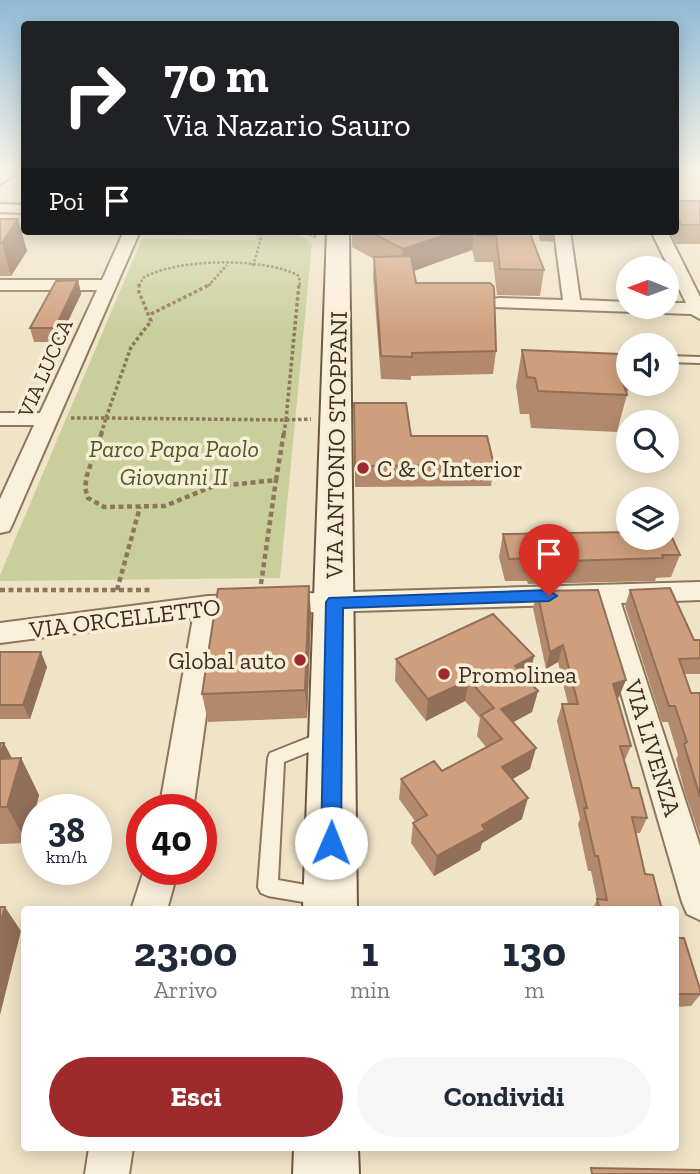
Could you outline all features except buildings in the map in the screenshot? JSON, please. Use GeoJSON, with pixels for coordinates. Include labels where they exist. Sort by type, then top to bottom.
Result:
{"type":"FeatureCollection","features":[{"type":"Feature","properties":{"kind":"street","name":"VIA LUCCA"},"geometry":{"type":"LineString","coordinates":[[0,524],[130,235]]}},
{"type":"Feature","properties":{"kind":"street","name":"VIA ANTONIO STOPPANI"},"geometry":{"type":"LineString","coordinates":[[330,904],[338,235]]}},
{"type":"Feature","properties":{"kind":"street"},"geometry":{"type":"LineString","coordinates":[[563,235],[572,306]]}},
{"type":"Feature","properties":{"kind":"street"},"geometry":{"type":"LineString","coordinates":[[499,303],[699,312],[661,235]]}},
{"type":"Feature","properties":{"kind":"street"},"geometry":{"type":"LineString","coordinates":[[681,275],[700,275]]}},
{"type":"Feature","properties":{"kind":"street"},"geometry":{"type":"LineString","coordinates":[[0,285],[107,285]]}},
{"type":"Feature","properties":{"kind":"street"},"geometry":{"type":"LineString","coordinates":[[0,419],[49,414]]}},
{"type":"Feature","properties":{"kind":"street","name":"VIA ORCELLETTO"},"geometry":{"type":"LineString","coordinates":[[0,633],[86,620],[208,607],[700,591]]}},
{"type":"Feature","properties":{"kind":"street","name":"VIA LIVENZA"},"geometry":{"type":"LineString","coordinates":[[605,594],[700,902]]}},
{"type":"Feature","properties":{"kind":"street"},"geometry":{"type":"LineString","coordinates":[[179,794],[208,607]]}},
{"type":"Feature","properties":{"kind":"street"},"geometry":{"type":"LineString","coordinates":[[150,906],[156,885]]}},
{"type":"Feature","properties":{"kind":"street"},"geometry":{"type":"LineString","coordinates":[[107,1174],[111,1151]]}},
{"type":"Feature","properties":{"kind":"street"},"geometry":{"type":"LineString","coordinates":[[326,1151],[326,1174]]}},
{"type":"Feature","properties":{"kind":"lane"},"geometry":{"type":"LineString","coordinates":[[679,359],[700,360]]}},
{"type":"Feature","properties":{"kind":"lane"},"geometry":{"type":"LineString","coordinates":[[330,904],[268,887],[276,758],[332,735]]}},
{"type":"Feature","properties":{"kind":"path"},"geometry":{"type":"LineString","coordinates":[[253,266],[262,235]]}},
{"type":"Feature","properties":{"kind":"path"},"geometry":{"type":"LineString","coordinates":[[151,314],[211,284],[227,265]]}},
{"type":"Feature","properties":{"kind":"path"},"geometry":{"type":"LineString","coordinates":[[261,590],[286,419],[301,279],[296,272],[286,268],[227,265],[178,267],[146,275],[140,279],[138,291],[151,314],[148,327],[131,347],[87,475],[85,488],[88,498],[104,507],[140,507],[177,503],[211,487],[276,481]]}},
{"type":"Feature","properties":{"kind":"path"},"geometry":{"type":"LineString","coordinates":[[49,414],[58,409],[55,418],[286,419]]}},
{"type":"Feature","properties":{"kind":"path"},"geometry":{"type":"LineString","coordinates":[[0,590],[117,590],[140,507]]}},
{"type":"Feature","properties":{"kind":"green space","name":"Parco Papa Paolo Giovanni II"},"geometry":{"type":"Polygon","coordinates":[[[257,235],[299,235],[312,244],[280,578],[0,581],[0,575],[142,239],[255,240],[257,235]]]}},
{"type":"Feature","properties":{"kind":"place","name":"C & C Interior"},"geometry":{"type":"Point","coordinates":[363,468]}},
{"type":"Feature","properties":{"kind":"place","name":"Global auto"},"geometry":{"type":"Point","coordinates":[300,660]}},
{"type":"Feature","properties":{"kind":"place","name":"Promolinea"},"geometry":{"type":"Point","coordinates":[444,674]}},
{"type":"Feature","properties":{"kind":"route"},"geometry":{"type":"LineString","coordinates":[[331,843],[335,602],[549,596]]}}]}
